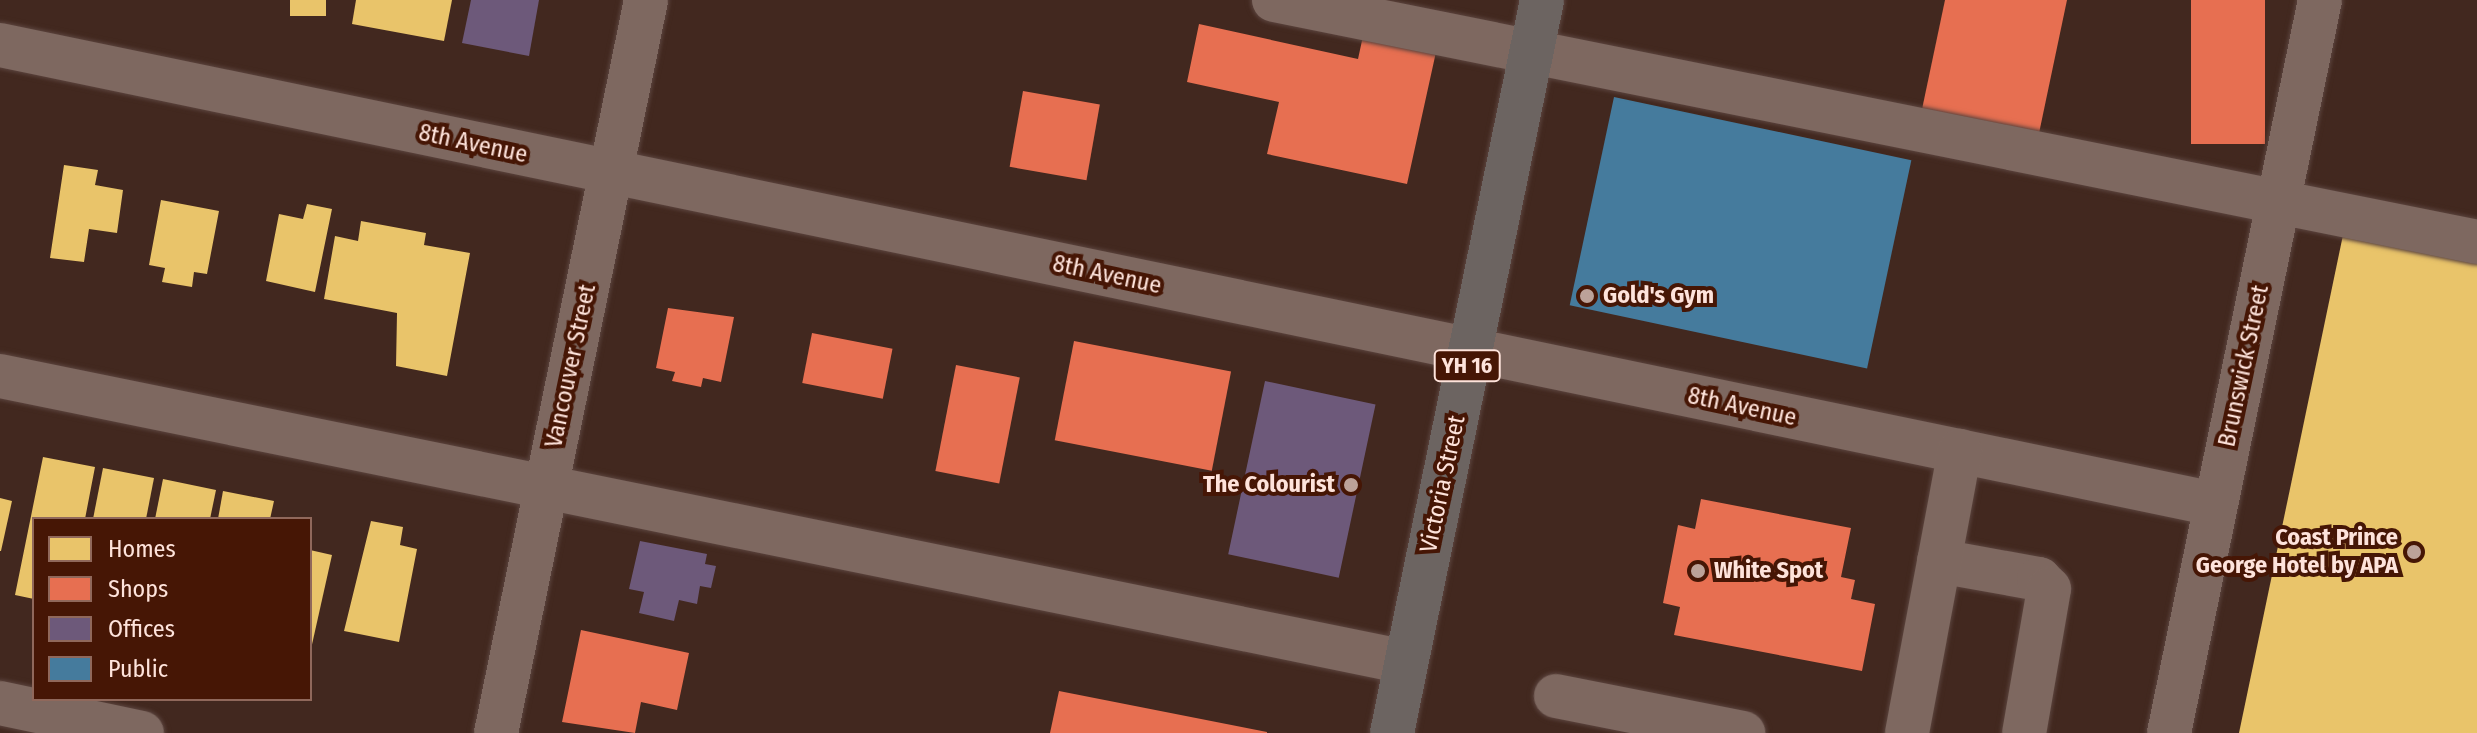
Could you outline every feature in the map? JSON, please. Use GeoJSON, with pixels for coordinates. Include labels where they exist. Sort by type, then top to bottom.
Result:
{"type":"FeatureCollection","features":[{"type":"Feature","properties":{"kind":"highway","name":"Victoria Street"},"geometry":{"type":"LineString","coordinates":[[1392,733],[1542,0]]}},
{"type":"Feature","properties":{"kind":"street","name":"Vancouver Street"},"geometry":{"type":"LineString","coordinates":[[496,733],[646,0]]}},
{"type":"Feature","properties":{"kind":"street"},"geometry":{"type":"LineString","coordinates":[[1274,0],[2279,198],[2477,242]]}},
{"type":"Feature","properties":{"kind":"street","name":"Brunswick Street"},"geometry":{"type":"LineString","coordinates":[[2169,733],[2320,0]]}},
{"type":"Feature","properties":{"kind":"street","name":"8th Avenue"},"geometry":{"type":"LineString","coordinates":[[0,45],[2215,504]]}},
{"type":"Feature","properties":{"kind":"street"},"geometry":{"type":"LineString","coordinates":[[0,376],[1406,662]]}},
{"type":"Feature","properties":{"kind":"street"},"geometry":{"type":"LineString","coordinates":[[1907,733],[1960,451]]}},
{"type":"Feature","properties":{"kind":"street"},"geometry":{"type":"LineString","coordinates":[[1939,561],[2039,579],[2049,589],[2024,733]]}},
{"type":"Feature","properties":{"kind":"street"},"geometry":{"type":"LineString","coordinates":[[1556,696],[1743,733]]}},
{"type":"Feature","properties":{"kind":"street"},"geometry":{"type":"LineString","coordinates":[[0,703],[142,733]]}},
{"type":"Feature","properties":{"kind":"building: Homes"},"geometry":{"type":"Polygon","coordinates":[[[290,0],[326,0],[326,16],[290,16],[290,0]]]}},
{"type":"Feature","properties":{"kind":"building: Homes"},"geometry":{"type":"Polygon","coordinates":[[[356,0],[452,0],[444,41],[352,24],[356,0]]]}},
{"type":"Feature","properties":{"kind":"building: Homes"},"geometry":{"type":"Polygon","coordinates":[[[64,165],[98,170],[95,185],[123,190],[117,233],[89,229],[84,262],[50,258],[64,165]]]}},
{"type":"Feature","properties":{"kind":"building: Homes"},"geometry":{"type":"Polygon","coordinates":[[[161,200],[219,211],[207,274],[194,272],[192,287],[162,282],[165,268],[149,265],[161,200]]]}},
{"type":"Feature","properties":{"kind":"building: Homes"},"geometry":{"type":"Polygon","coordinates":[[[307,204],[332,209],[315,292],[266,281],[279,214],[303,219],[307,204]]]}},
{"type":"Feature","properties":{"kind":"building: Homes"},"geometry":{"type":"Polygon","coordinates":[[[361,221],[426,233],[424,245],[470,253],[447,376],[396,366],[397,313],[324,299],[335,236],[358,241],[361,221]]]}},
{"type":"Feature","properties":{"kind":"building: Homes"},"geometry":{"type":"Polygon","coordinates":[[[2343,235],[2477,263],[2477,733],[2239,733],[2343,235]]]}},
{"type":"Feature","properties":{"kind":"building: Homes"},"geometry":{"type":"Polygon","coordinates":[[[43,457],[95,467],[85,517],[32,517],[32,599],[15,595],[43,457]]]}},
{"type":"Feature","properties":{"kind":"building: Homes"},"geometry":{"type":"Polygon","coordinates":[[[103,468],[154,478],[146,517],[93,517],[103,468]]]}},
{"type":"Feature","properties":{"kind":"building: Homes"},"geometry":{"type":"Polygon","coordinates":[[[163,479],[216,490],[210,517],[155,517],[163,479]]]}},
{"type":"Feature","properties":{"kind":"building: Homes"},"geometry":{"type":"Polygon","coordinates":[[[223,491],[274,501],[270,517],[218,517],[223,491]]]}},
{"type":"Feature","properties":{"kind":"building: Homes"},"geometry":{"type":"Polygon","coordinates":[[[0,498],[12,501],[1,551],[0,551],[0,498]]]}},
{"type":"Feature","properties":{"kind":"building: Homes"},"geometry":{"type":"Polygon","coordinates":[[[371,521],[403,527],[400,545],[417,549],[399,642],[344,631],[371,521]]]}},
{"type":"Feature","properties":{"kind":"building: Homes"},"geometry":{"type":"Polygon","coordinates":[[[312,550],[332,555],[312,645],[312,550]]]}},
{"type":"Feature","properties":{"kind":"building: Shops"},"geometry":{"type":"Polygon","coordinates":[[[1945,0],[2067,0],[2038,138],[1921,114],[1945,0]]]}},
{"type":"Feature","properties":{"kind":"building: Shops"},"geometry":{"type":"Polygon","coordinates":[[[2191,0],[2265,0],[2265,144],[2191,144],[2191,0]]]}},
{"type":"Feature","properties":{"kind":"building: Shops"},"geometry":{"type":"Polygon","coordinates":[[[1199,24],[1358,59],[1363,36],[1436,52],[1407,184],[1267,154],[1279,102],[1187,82],[1199,24]]]}},
{"type":"Feature","properties":{"kind":"building: Shops"},"geometry":{"type":"Polygon","coordinates":[[[1023,91],[1100,105],[1086,180],[1010,167],[1023,91]]]}},
{"type":"Feature","properties":{"kind":"building: Shops"},"geometry":{"type":"Polygon","coordinates":[[[668,308],[734,317],[721,382],[703,378],[701,387],[672,381],[675,372],[656,368],[668,308]]]}},
{"type":"Feature","properties":{"kind":"building: Shops"},"geometry":{"type":"Polygon","coordinates":[[[812,333],[892,349],[883,399],[802,383],[812,333]]]}},
{"type":"Feature","properties":{"kind":"building: Shops"},"geometry":{"type":"Polygon","coordinates":[[[1074,341],[1231,372],[1212,471],[1055,440],[1074,341]]]}},
{"type":"Feature","properties":{"kind":"building: Shops"},"geometry":{"type":"Polygon","coordinates":[[[956,365],[1020,377],[999,483],[935,471],[956,365]]]}},
{"type":"Feature","properties":{"kind":"building: Shops"},"geometry":{"type":"Polygon","coordinates":[[[1701,499],[1851,528],[1841,577],[1855,580],[1851,599],[1875,604],[1862,671],[1674,635],[1680,607],[1663,603],[1678,525],[1695,529],[1701,499]]]}},
{"type":"Feature","properties":{"kind":"building: Shops"},"geometry":{"type":"Polygon","coordinates":[[[581,630],[689,653],[677,710],[641,702],[635,733],[562,722],[581,630]]]}},
{"type":"Feature","properties":{"kind":"building: Shops"},"geometry":{"type":"Polygon","coordinates":[[[1059,691],[1267,732],[1267,733],[1050,733],[1059,691]]]}},
{"type":"Feature","properties":{"kind":"building: Offices"},"geometry":{"type":"Polygon","coordinates":[[[471,0],[539,0],[529,56],[462,43],[471,0]]]}},
{"type":"Feature","properties":{"kind":"building: Offices"},"geometry":{"type":"Polygon","coordinates":[[[1265,381],[1376,404],[1339,578],[1228,554],[1265,381]]]}},
{"type":"Feature","properties":{"kind":"building: Offices"},"geometry":{"type":"Polygon","coordinates":[[[640,541],[707,554],[705,564],[716,566],[711,588],[700,586],[697,604],[679,600],[674,621],[639,613],[644,592],[629,589],[640,541]]]}},
{"type":"Feature","properties":{"kind":"building: Public"},"geometry":{"type":"Polygon","coordinates":[[[1614,97],[1911,160],[1867,369],[1570,305],[1614,97]]]}},
{"type":"Feature","properties":{"kind":"place","name":"Gold's Gym"},"geometry":{"type":"Point","coordinates":[1587,296]}},
{"type":"Feature","properties":{"kind":"place","name":"The Colourist"},"geometry":{"type":"Point","coordinates":[1351,485]}},
{"type":"Feature","properties":{"kind":"place","name":"Coast Prince George Hotel by APA"},"geometry":{"type":"Point","coordinates":[2414,552]}},
{"type":"Feature","properties":{"kind":"place","name":"White Spot"},"geometry":{"type":"Point","coordinates":[1698,571]}}]}
